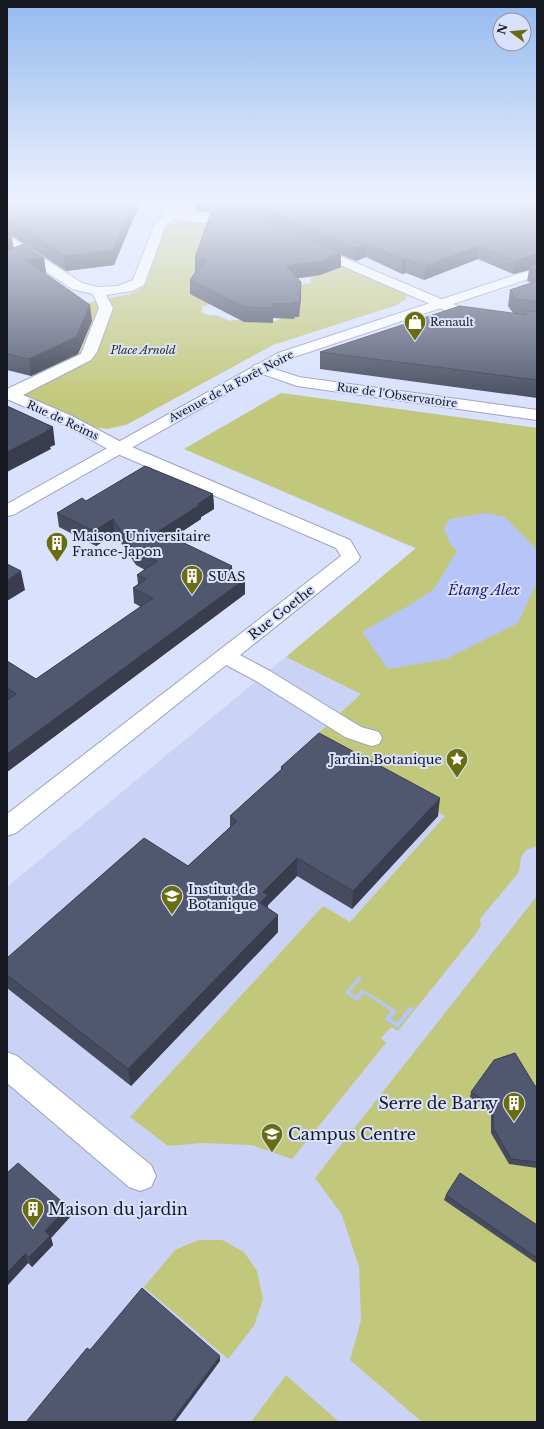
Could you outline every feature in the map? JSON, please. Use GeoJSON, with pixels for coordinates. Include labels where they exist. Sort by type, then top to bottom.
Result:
{"type":"FeatureCollection","features":[{"type":"Feature","properties":{"kind":"street"},"geometry":{"type":"LineString","coordinates":[[52,270],[77,286],[108,292],[127,288],[140,282],[144,270]]}},
{"type":"Feature","properties":{"kind":"street"},"geometry":{"type":"LineString","coordinates":[[362,270],[439,303],[472,315],[537,324]]}},
{"type":"Feature","properties":{"kind":"street","name":"Avenue de la Forêt Noire"},"geometry":{"type":"LineString","coordinates":[[7,511],[259,368],[293,351],[537,272]]}},
{"type":"Feature","properties":{"kind":"street"},"geometry":{"type":"LineString","coordinates":[[8,394],[86,357],[93,346],[106,308],[98,291]]}},
{"type":"Feature","properties":{"kind":"street","name":"Rue de l'Observatoire"},"geometry":{"type":"LineString","coordinates":[[259,368],[297,381],[537,415]]}},
{"type":"Feature","properties":{"kind":"street","name":"Rue de Reims"},"geometry":{"type":"LineString","coordinates":[[8,394],[69,421],[119,448]]}},
{"type":"Feature","properties":{"kind":"street","name":"Rue Goethe"},"geometry":{"type":"LineString","coordinates":[[7,827],[351,557],[343,544],[119,448]]}},
{"type":"Feature","properties":{"kind":"street"},"geometry":{"type":"LineString","coordinates":[[225,656],[263,676],[353,732],[371,738]]}},
{"type":"Feature","properties":{"kind":"street"},"geometry":{"type":"LineString","coordinates":[[7,1065],[140,1176]]}},
{"type":"Feature","properties":{"kind":"shaded area","name":"Campus Centre"},"geometry":{"type":"Polygon","coordinates":[[[281,393],[537,428],[537,1422],[7,1422],[7,887],[416,549],[184,449],[281,393]]]}},
{"type":"Feature","properties":{"kind":"green space","name":"Place Arnold"},"geometry":{"type":"Polygon","coordinates":[[[151,270],[202,270],[211,304],[202,307],[202,311],[200,311],[208,315],[216,315],[231,321],[276,321],[281,318],[294,319],[295,317],[299,317],[296,308],[301,307],[296,306],[293,288],[304,284],[309,285],[305,283],[311,283],[311,278],[249,270],[349,270],[406,294],[407,298],[397,305],[273,345],[126,425],[107,429],[92,427],[10,390],[77,358],[92,321],[73,308],[100,300],[129,294],[142,288],[146,284],[151,270]]]}},
{"type":"Feature","properties":{"kind":"green space","name":"Jardin Botanique"},"geometry":{"type":"Polygon","coordinates":[[[281,393],[537,428],[537,846],[526,850],[521,857],[519,872],[480,919],[481,924],[478,931],[398,1031],[391,1027],[381,1038],[386,1043],[292,1159],[251,1145],[203,1143],[168,1146],[130,1117],[323,906],[350,922],[445,816],[310,741],[361,694],[286,657],[416,548],[184,449],[281,393]]]}},
{"type":"Feature","properties":{"kind":"green space"},"geometry":{"type":"Polygon","coordinates":[[[537,896],[537,1422],[422,1422],[350,1360],[361,1320],[359,1267],[342,1215],[315,1178],[537,896]]]}},
{"type":"Feature","properties":{"kind":"green space"},"geometry":{"type":"Polygon","coordinates":[[[198,1240],[222,1240],[244,1252],[257,1271],[263,1299],[254,1326],[228,1359],[144,1287],[175,1250],[198,1240]]]}},
{"type":"Feature","properties":{"kind":"green space"},"geometry":{"type":"Polygon","coordinates":[[[286,1375],[339,1422],[251,1422],[286,1375]]]}},
{"type":"Feature","properties":{"kind":"water","name":"Étang Alex"},"geometry":{"type":"Polygon","coordinates":[[[485,513],[505,517],[537,550],[537,582],[518,623],[446,659],[388,669],[362,632],[408,606],[434,589],[457,551],[450,544],[444,528],[450,519],[485,513]]]}},
{"type":"Feature","properties":{"kind":"water"},"geometry":{"type":"Polygon","coordinates":[[[359,976],[362,978],[350,992],[356,996],[362,989],[397,1011],[391,1019],[397,1022],[410,1006],[414,1009],[398,1028],[384,1019],[391,1011],[364,993],[357,1001],[345,993],[359,976]]]}},
{"type":"Feature","properties":{"kind":"building"},"geometry":{"type":"Polygon","coordinates":[[[7,270],[40,270],[90,305],[76,337],[29,359],[7,354],[7,270]]]}},
{"type":"Feature","properties":{"kind":"building"},"geometry":{"type":"Polygon","coordinates":[[[198,270],[289,270],[301,282],[300,303],[272,304],[273,308],[244,307],[190,280],[198,270]]]}},
{"type":"Feature","properties":{"kind":"building"},"geometry":{"type":"Polygon","coordinates":[[[537,281],[537,302],[516,299],[510,290],[537,281]]]}},
{"type":"Feature","properties":{"kind":"building"},"geometry":{"type":"Polygon","coordinates":[[[460,306],[527,315],[524,311],[537,312],[537,380],[320,352],[460,306]]]}},
{"type":"Feature","properties":{"kind":"building"},"geometry":{"type":"Polygon","coordinates":[[[7,406],[53,427],[7,452],[7,406]]]}},
{"type":"Feature","properties":{"kind":"building"},"geometry":{"type":"Polygon","coordinates":[[[145,466],[213,494],[198,504],[200,505],[159,531],[232,566],[226,571],[245,579],[7,754],[7,700],[16,694],[7,688],[7,661],[36,679],[153,598],[133,588],[146,579],[137,575],[157,561],[134,551],[113,519],[94,531],[57,513],[82,498],[86,501],[145,466]]]}},
{"type":"Feature","properties":{"kind":"building"},"geometry":{"type":"Polygon","coordinates":[[[7,564],[21,571],[7,580],[7,564]]]}},
{"type":"Feature","properties":{"kind":"building","name":"Institut de Botanique"},"geometry":{"type":"Polygon","coordinates":[[[319,733],[440,798],[353,891],[297,858],[263,892],[268,895],[260,903],[278,915],[128,1069],[7,975],[7,958],[144,838],[188,866],[237,821],[230,816],[319,733]]]}},
{"type":"Feature","properties":{"kind":"building","name":"Serre de Barry"},"geometry":{"type":"Polygon","coordinates":[[[515,1053],[535,1086],[537,1086],[537,1162],[511,1159],[493,1128],[493,1106],[471,1092],[494,1060],[515,1053]]]}},
{"type":"Feature","properties":{"kind":"building","name":"Maison du jardin"},"geometry":{"type":"Polygon","coordinates":[[[18,1163],[68,1207],[45,1231],[50,1236],[29,1257],[25,1254],[7,1273],[7,1173],[18,1163]]]}},
{"type":"Feature","properties":{"kind":"building"},"geometry":{"type":"Polygon","coordinates":[[[460,1173],[537,1225],[537,1258],[446,1195],[460,1173]]]}},
{"type":"Feature","properties":{"kind":"building"},"geometry":{"type":"Polygon","coordinates":[[[142,1288],[220,1356],[171,1422],[26,1422],[87,1348],[90,1350],[142,1288]]]}},
{"type":"Feature","properties":{"kind":"place","name":"Renault"},"geometry":{"type":"Point","coordinates":[415,342]}},
{"type":"Feature","properties":{"kind":"place","name":"Maison Universitaire France-Japon"},"geometry":{"type":"Point","coordinates":[57,562]}},
{"type":"Feature","properties":{"kind":"place","name":"SUAS"},"geometry":{"type":"Point","coordinates":[192,596]}},
{"type":"Feature","properties":{"kind":"place","name":"Jardin Botanique"},"geometry":{"type":"Point","coordinates":[457,778]}},
{"type":"Feature","properties":{"kind":"place","name":"Institut de Botanique"},"geometry":{"type":"Point","coordinates":[172,916]}},
{"type":"Feature","properties":{"kind":"place","name":"Serre de Barry"},"geometry":{"type":"Point","coordinates":[514,1122]}},
{"type":"Feature","properties":{"kind":"place","name":"Campus Centre"},"geometry":{"type":"Point","coordinates":[272,1154]}},
{"type":"Feature","properties":{"kind":"place","name":"Maison du jardin"},"geometry":{"type":"Point","coordinates":[33,1228]}}]}
